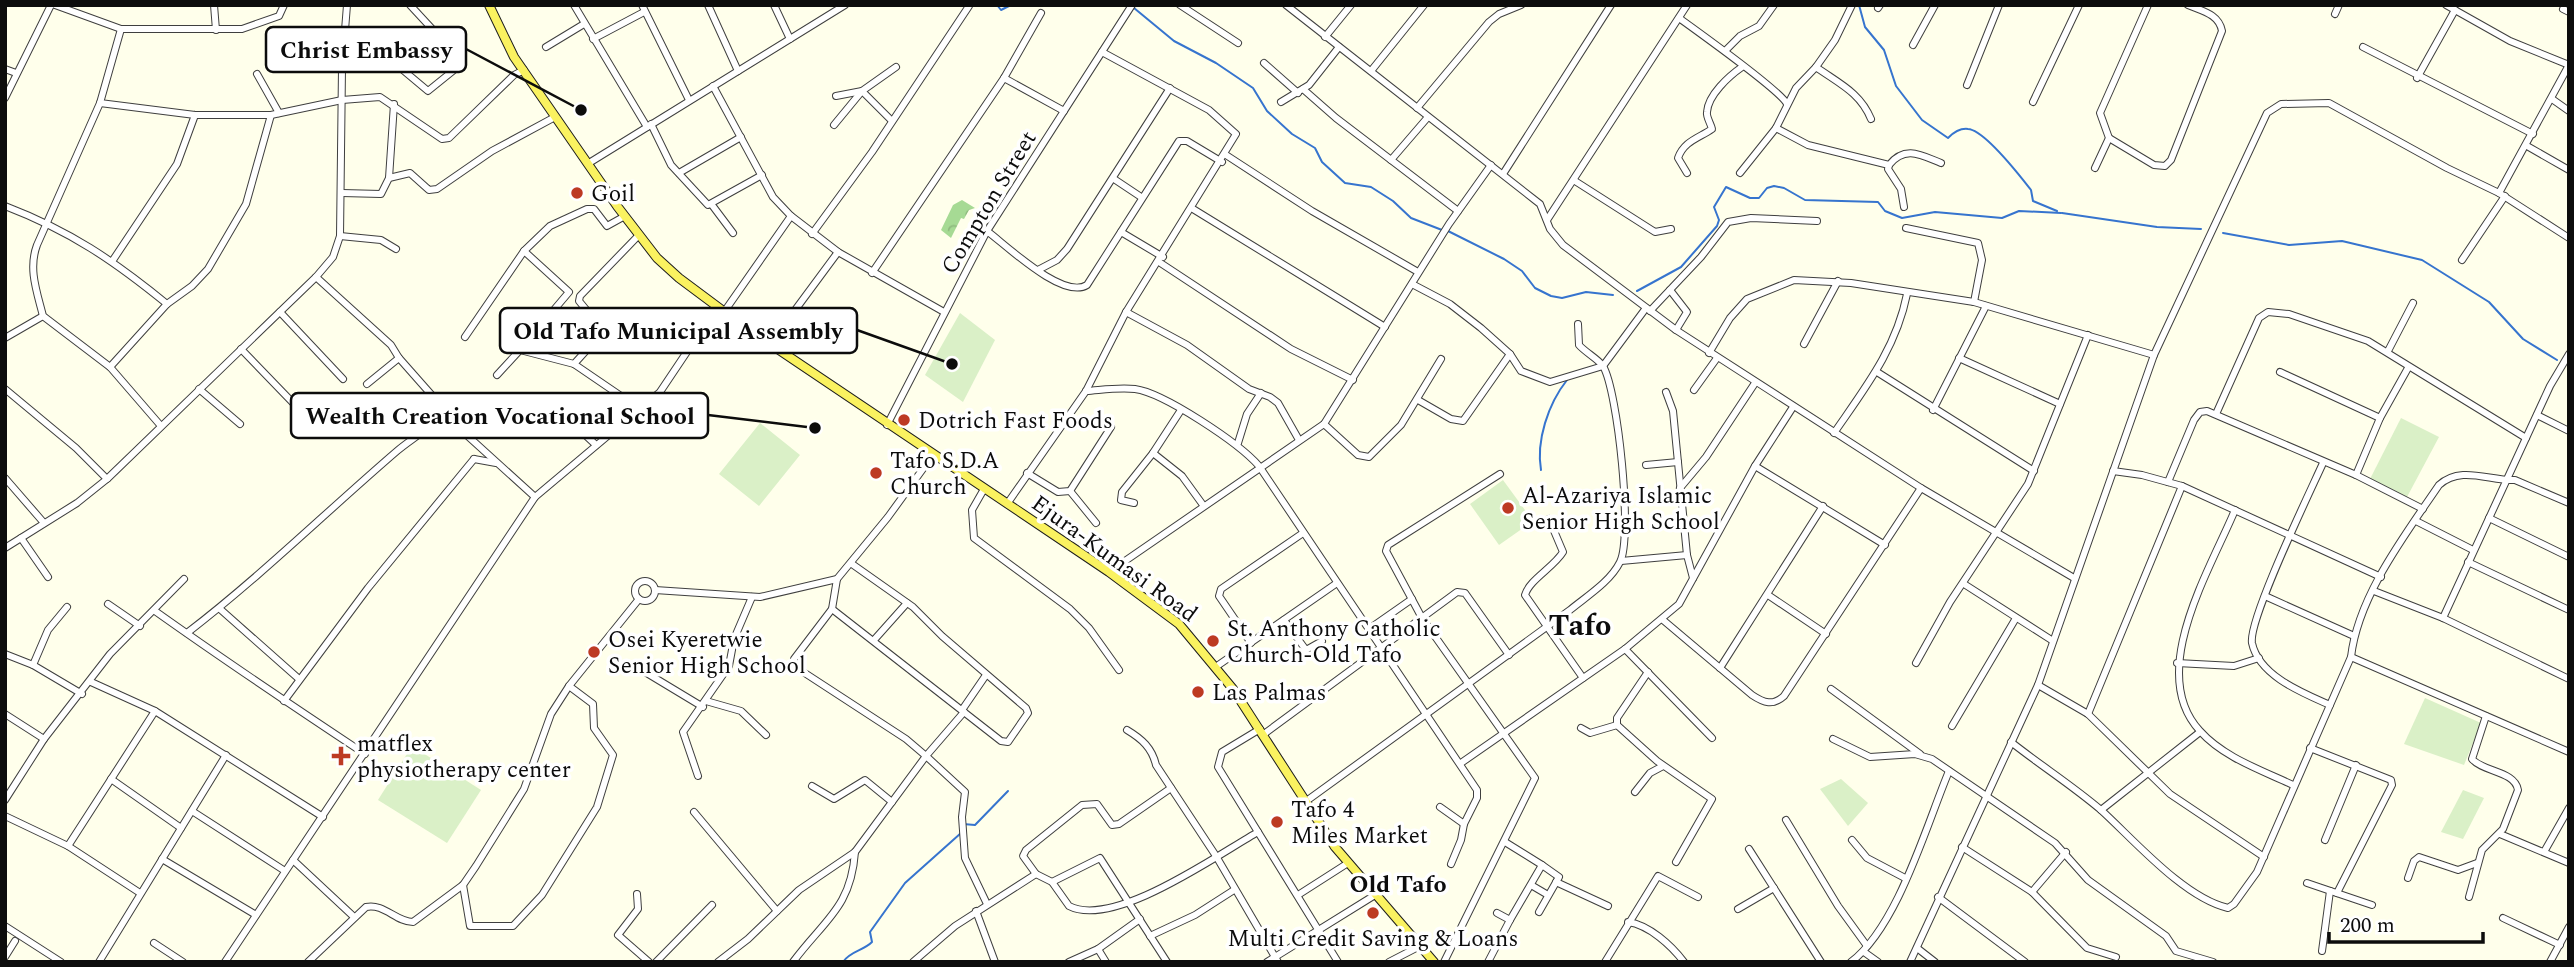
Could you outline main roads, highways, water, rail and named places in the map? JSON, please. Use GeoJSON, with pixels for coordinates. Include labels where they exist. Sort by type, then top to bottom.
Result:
{"type":"FeatureCollection","features":[{"type":"Feature","properties":{"kind":"main road","name":"Ejura-Kumasi Road"},"geometry":{"type":"LineString","coordinates":[[489,5],[524,70],[555,117],[639,235],[667,267],[721,310],[887,425],[1109,572],[1179,624],[1217,666],[1348,863],[1434,962]]}},
{"type":"Feature","properties":{"kind":"waterway"},"geometry":{"type":"LineString","coordinates":[[997,5],[1001,10],[1011,5]]}},
{"type":"Feature","properties":{"kind":"waterway"},"geometry":{"type":"LineString","coordinates":[[1859,5],[1865,27],[1884,50],[1896,86],[1922,120],[1948,138],[1962,129],[1975,131],[1993,145],[2011,165],[2031,190],[2033,201],[2057,211]]}},
{"type":"Feature","properties":{"kind":"waterway"},"geometry":{"type":"LineString","coordinates":[[1134,8],[1174,41],[1216,63],[1253,88],[1267,111],[1292,134],[1315,148],[1322,162],[1345,183],[1371,187],[1393,201],[1411,218],[1442,230]]}},
{"type":"Feature","properties":{"kind":"waterway"},"geometry":{"type":"LineString","coordinates":[[1637,291],[1681,267],[1717,226],[1719,220],[1714,207],[1726,187],[1750,198],[1759,198],[1767,188],[1774,186],[1784,188],[1805,200],[1878,202],[1885,211],[1902,218],[1935,212],[2002,218],[2019,211],[2061,213]]}},
{"type":"Feature","properties":{"kind":"waterway"},"geometry":{"type":"LineString","coordinates":[[2062,213],[2157,227],[2201,229]]}},
{"type":"Feature","properties":{"kind":"waterway"},"geometry":{"type":"LineString","coordinates":[[1448,231],[1504,259],[1522,271],[1535,288],[1551,296],[1562,298],[1586,292],[1613,295]]}},
{"type":"Feature","properties":{"kind":"waterway"},"geometry":{"type":"LineString","coordinates":[[2223,233],[2289,245],[2342,241],[2422,260],[2489,302],[2523,339],[2557,360]]}},
{"type":"Feature","properties":{"kind":"waterway"},"geometry":{"type":"LineString","coordinates":[[1541,470],[1540,447],[1545,423],[1554,400],[1567,380]]}},
{"type":"Feature","properties":{"kind":"waterway"},"geometry":{"type":"LineString","coordinates":[[963,824],[975,825],[1008,791]]}},
{"type":"Feature","properties":{"kind":"waterway"},"geometry":{"type":"LineString","coordinates":[[843,962],[872,942],[870,932],[905,883],[961,833]]}},
{"type":"Feature","properties":{"kind":"place","name":"Christ Embassy"},"geometry":{"type":"Point","coordinates":[581,110]}},
{"type":"Feature","properties":{"kind":"place","name":"Goil"},"geometry":{"type":"Point","coordinates":[577,193]}},
{"type":"Feature","properties":{"kind":"place","name":"Old Tafo Municipal Assembly"},"geometry":{"type":"Point","coordinates":[952,364]}},
{"type":"Feature","properties":{"kind":"place","name":"Dotrich Fast Foods"},"geometry":{"type":"Point","coordinates":[904,420]}},
{"type":"Feature","properties":{"kind":"place","name":"Wealth Creation Vocational School"},"geometry":{"type":"Point","coordinates":[815,428]}},
{"type":"Feature","properties":{"kind":"place","name":"Tafo S.D.A Church"},"geometry":{"type":"Point","coordinates":[876,473]}},
{"type":"Feature","properties":{"kind":"place","name":"Al-Azariya Islamic Senior High School"},"geometry":{"type":"Point","coordinates":[1508,508]}},
{"type":"Feature","properties":{"kind":"place","name":"St. Anthony Catholic Church-Old Tafo"},"geometry":{"type":"Point","coordinates":[1213,641]}},
{"type":"Feature","properties":{"kind":"place","name":"Osei Kyeretwie Senior High School"},"geometry":{"type":"Point","coordinates":[594,652]}},
{"type":"Feature","properties":{"kind":"place","name":"Las Palmas"},"geometry":{"type":"Point","coordinates":[1198,692]}},
{"type":"Feature","properties":{"kind":"place","name":"matflex physiotherapy center"},"geometry":{"type":"Point","coordinates":[341,756]}},
{"type":"Feature","properties":{"kind":"place","name":"Tafo 4 Miles Market"},"geometry":{"type":"Point","coordinates":[1277,822]}},
{"type":"Feature","properties":{"kind":"place","name":"Multi Credit Saving & Loans"},"geometry":{"type":"Point","coordinates":[1373,913]}},
{"type":"Feature","properties":{"kind":"district","name":"Tafo"},"geometry":{"type":"Point","coordinates":[1580,625]}},
{"type":"Feature","properties":{"kind":"district","name":"Old Tafo"},"geometry":{"type":"Point","coordinates":[1398,884]}}]}
